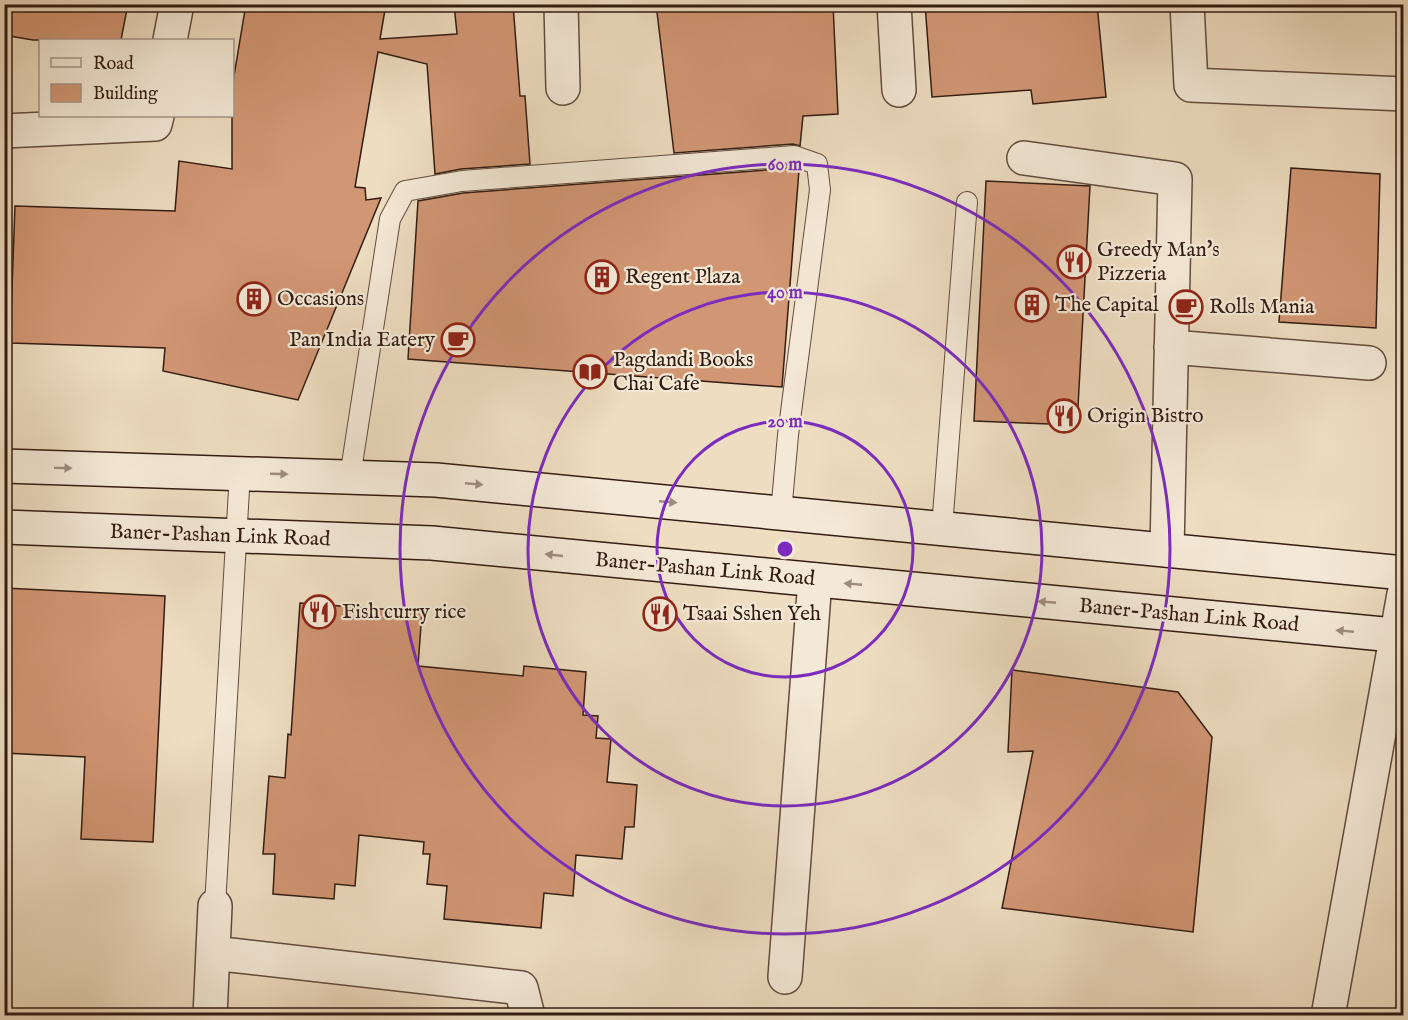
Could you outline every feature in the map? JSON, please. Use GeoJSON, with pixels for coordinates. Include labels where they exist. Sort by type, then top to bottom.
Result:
{"type":"FeatureCollection","features":[{"type":"Feature","properties":{"kind":"street"},"geometry":{"type":"LineString","coordinates":[[170,39],[177,4]]}},
{"type":"Feature","properties":{"kind":"street"},"geometry":{"type":"LineString","coordinates":[[561,4],[562,88]]}},
{"type":"Feature","properties":{"kind":"street"},"geometry":{"type":"LineString","coordinates":[[894,4],[899,90]]}},
{"type":"Feature","properties":{"kind":"street"},"geometry":{"type":"LineString","coordinates":[[1187,4],[1191,85],[1404,94]]}},
{"type":"Feature","properties":{"kind":"street"},"geometry":{"type":"LineString","coordinates":[[4,131],[155,124],[157,117]]}},
{"type":"Feature","properties":{"kind":"street"},"geometry":{"type":"LineString","coordinates":[[1024,158],[1175,179],[1167,550]]}},
{"type":"Feature","properties":{"kind":"street"},"geometry":{"type":"LineString","coordinates":[[1171,347],[1369,363]]}},
{"type":"Feature","properties":{"kind":"street"},"geometry":{"type":"LineString","coordinates":[[4,466],[436,480],[1404,573]]}},
{"type":"Feature","properties":{"kind":"street","name":"Baner-Pashan Link Road"},"geometry":{"type":"LineString","coordinates":[[4,527],[432,543],[1400,636]]}},
{"type":"Feature","properties":{"kind":"street"},"geometry":{"type":"LineString","coordinates":[[785,977],[815,580]]}},
{"type":"Feature","properties":{"kind":"street"},"geometry":{"type":"LineString","coordinates":[[1328,1016],[1400,636],[1404,594]]}},
{"type":"Feature","properties":{"kind":"street"},"geometry":{"type":"LineString","coordinates":[[210,1016],[215,906]]}},
{"type":"Feature","properties":{"kind":"street"},"geometry":{"type":"LineString","coordinates":[[213,953],[520,988],[528,1016]]}},
{"type":"Feature","properties":{"kind":"lane"},"geometry":{"type":"LineString","coordinates":[[350,477],[390,219],[405,191],[462,181],[794,156],[817,164],[820,190],[788,435],[781,513]]}},
{"type":"Feature","properties":{"kind":"lane"},"geometry":{"type":"LineString","coordinates":[[942,528],[967,202]]}},
{"type":"Feature","properties":{"kind":"lane"},"geometry":{"type":"LineString","coordinates":[[215,906],[240,472]]}},
{"type":"Feature","properties":{"kind":"building"},"geometry":{"type":"Polygon","coordinates":[[[4,4],[128,4],[121,39],[33,40],[4,35],[4,4]]]}},
{"type":"Feature","properties":{"kind":"building"},"geometry":{"type":"Polygon","coordinates":[[[246,4],[386,4],[380,39],[457,34],[454,4],[513,4],[520,96],[525,96],[530,164],[461,169],[435,174],[427,64],[378,52],[355,187],[365,188],[366,200],[381,198],[298,400],[163,371],[165,348],[10,343],[15,206],[175,211],[179,161],[232,169],[234,76],[246,4]]]}},
{"type":"Feature","properties":{"kind":"building"},"geometry":{"type":"Polygon","coordinates":[[[656,4],[833,4],[838,114],[803,116],[800,146],[793,144],[674,153],[656,4]]]}},
{"type":"Feature","properties":{"kind":"building"},"geometry":{"type":"Polygon","coordinates":[[[925,4],[1097,4],[1106,97],[1033,104],[1031,90],[932,97],[925,4]]]}},
{"type":"Feature","properties":{"kind":"building","name":"Regent Plaza"},"geometry":{"type":"Polygon","coordinates":[[[792,168],[799,170],[782,387],[408,359],[418,201],[463,193],[792,168]]]}},
{"type":"Feature","properties":{"kind":"building"},"geometry":{"type":"Polygon","coordinates":[[[1291,168],[1380,174],[1376,328],[1279,322],[1291,168]]]}},
{"type":"Feature","properties":{"kind":"building","name":"The Capital"},"geometry":{"type":"Polygon","coordinates":[[[986,181],[1090,186],[1077,425],[974,421],[986,181]]]}},
{"type":"Feature","properties":{"kind":"building"},"geometry":{"type":"Polygon","coordinates":[[[4,588],[165,596],[153,842],[81,839],[85,757],[4,753],[4,588]]]}},
{"type":"Feature","properties":{"kind":"building"},"geometry":{"type":"Polygon","coordinates":[[[300,603],[422,612],[418,666],[523,676],[524,666],[586,672],[583,715],[598,716],[596,738],[611,739],[607,782],[637,785],[634,827],[625,827],[622,859],[576,855],[573,896],[544,893],[541,928],[444,919],[447,886],[427,884],[430,854],[423,854],[424,842],[359,835],[355,886],[335,884],[334,899],[273,894],[275,854],[263,854],[269,776],[285,778],[288,734],[291,735],[300,603]]]}},
{"type":"Feature","properties":{"kind":"building"},"geometry":{"type":"Polygon","coordinates":[[[1012,670],[1178,692],[1212,737],[1193,932],[1002,908],[1033,751],[1008,752],[1012,670]]]}},
{"type":"Feature","properties":{"kind":"place","name":"Greedy Man's Pizzeria"},"geometry":{"type":"Point","coordinates":[1074,262]}},
{"type":"Feature","properties":{"kind":"place","name":"Regent Plaza"},"geometry":{"type":"Point","coordinates":[602,277]}},
{"type":"Feature","properties":{"kind":"place","name":"Occasions"},"geometry":{"type":"Point","coordinates":[254,299]}},
{"type":"Feature","properties":{"kind":"place","name":"The Capital"},"geometry":{"type":"Point","coordinates":[1032,305]}},
{"type":"Feature","properties":{"kind":"place","name":"Rolls Mania"},"geometry":{"type":"Point","coordinates":[1186,307]}},
{"type":"Feature","properties":{"kind":"place","name":"Pan India Eatery"},"geometry":{"type":"Point","coordinates":[458,340]}},
{"type":"Feature","properties":{"kind":"place","name":"Pagdandi Books Chai Cafe"},"geometry":{"type":"Point","coordinates":[590,372]}},
{"type":"Feature","properties":{"kind":"place","name":"Origin Bistro"},"geometry":{"type":"Point","coordinates":[1064,416]}},
{"type":"Feature","properties":{"kind":"place","name":"Fish curry rice"},"geometry":{"type":"Point","coordinates":[319,612]}},
{"type":"Feature","properties":{"kind":"place","name":"Tsaai Sshen Yeh"},"geometry":{"type":"Point","coordinates":[660,614]}}]}
